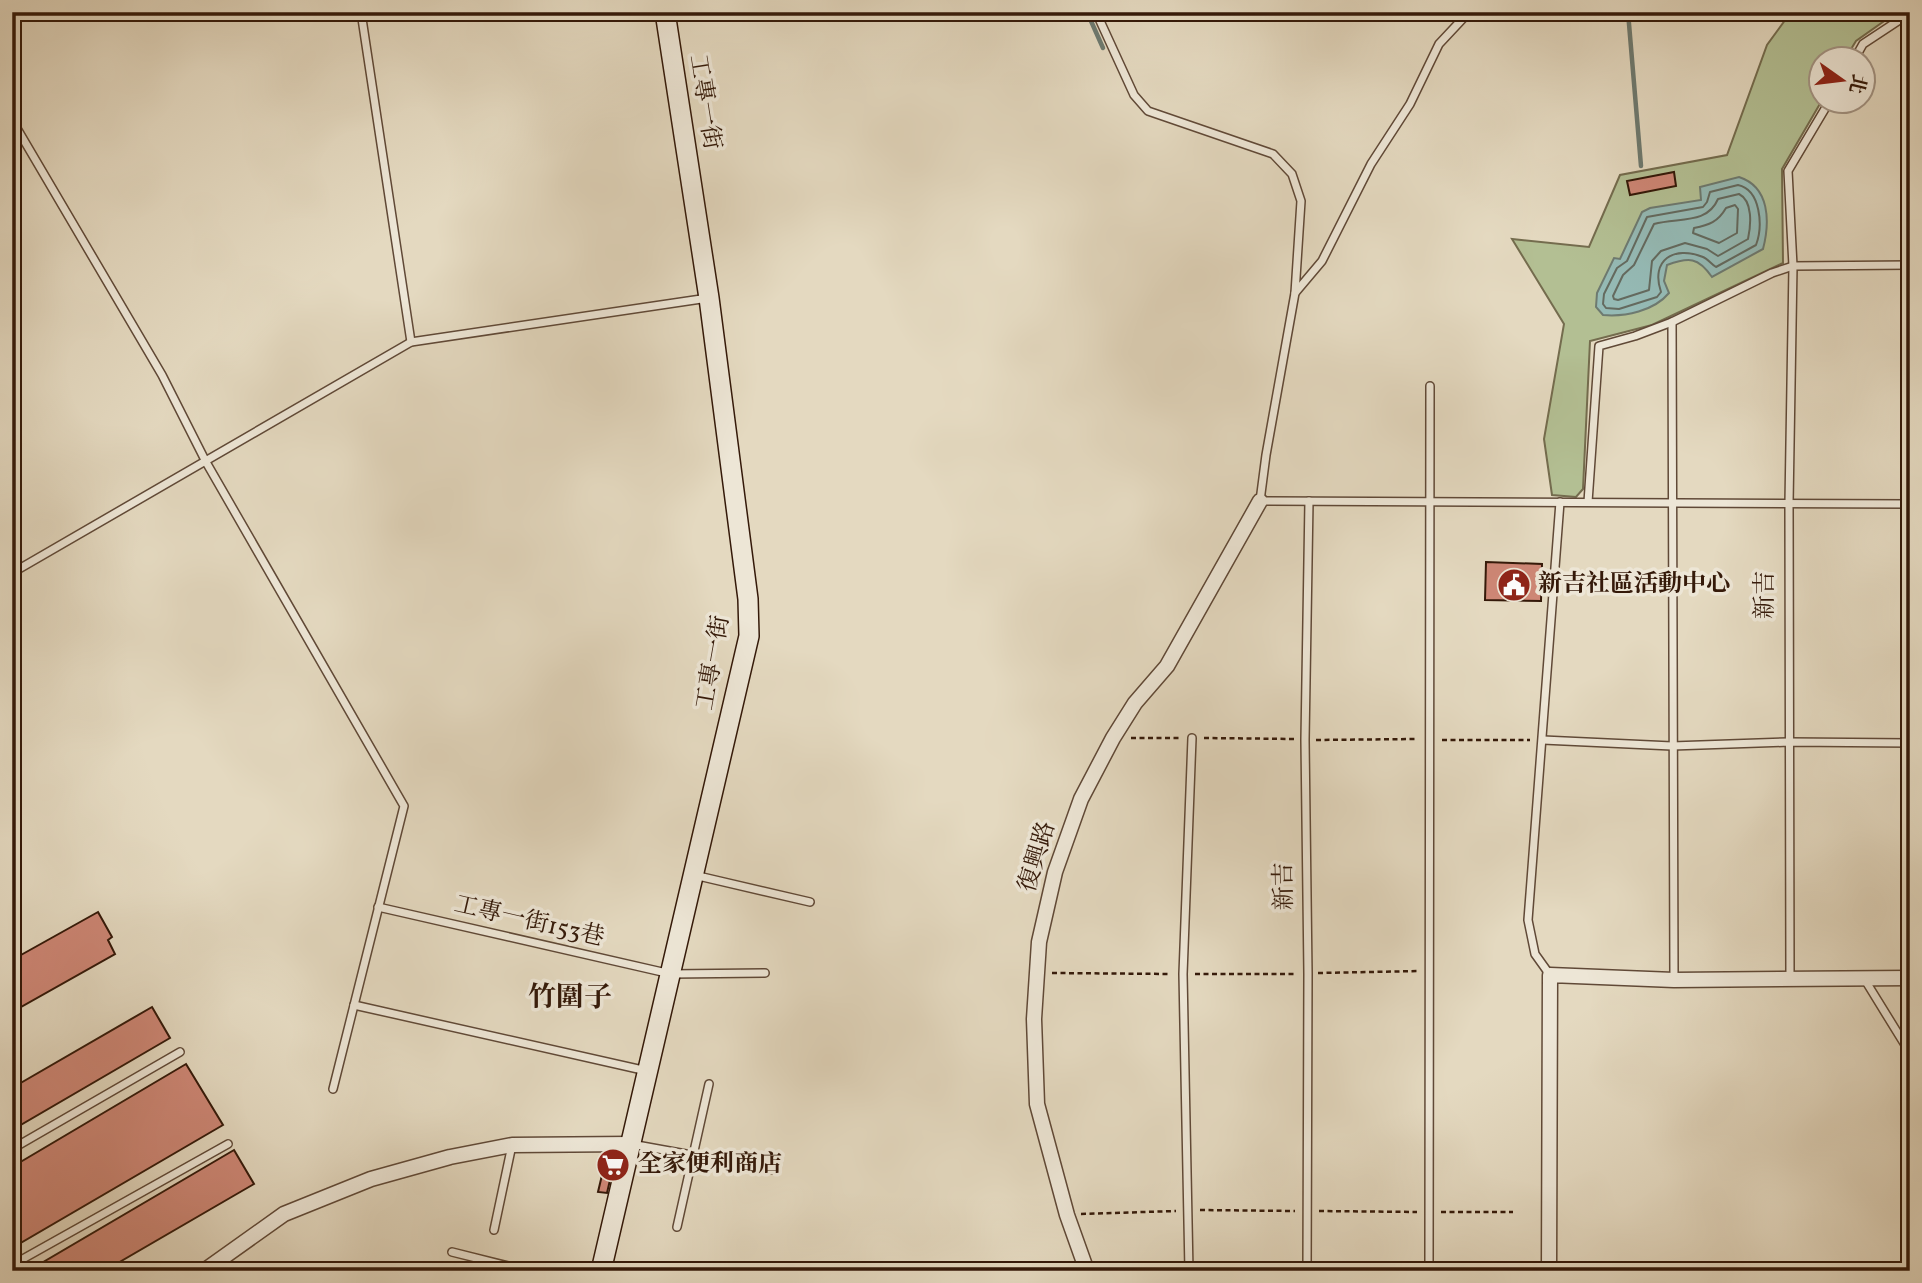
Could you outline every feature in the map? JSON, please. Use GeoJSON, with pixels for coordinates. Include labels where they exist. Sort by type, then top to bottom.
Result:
{"type":"FeatureCollection","features":[{"type":"Feature","properties":{"kind":"street","name":"工專一街"},"geometry":{"type":"LineString","coordinates":[[601,1271],[749,636],[748,599],[709,298],[666,12]]}},
{"type":"Feature","properties":{"kind":"street","name":"復興路"},"geometry":{"type":"LineString","coordinates":[[1087,1271],[1067,1215],[1037,1104],[1034,1019],[1039,943],[1055,872],[1082,799],[1113,738],[1135,703],[1167,666],[1260,500]]}},
{"type":"Feature","properties":{"kind":"street"},"geometry":{"type":"LineString","coordinates":[[1549,1271],[1550,975],[1674,980],[1910,978]]}},
{"type":"Feature","properties":{"kind":"street"},"geometry":{"type":"LineString","coordinates":[[204,1271],[284,1214],[358,1184],[450,1157],[512,1144],[631,1144]]}},
{"type":"Feature","properties":{"kind":"lane"},"geometry":{"type":"LineString","coordinates":[[361,12],[411,342]]}},
{"type":"Feature","properties":{"kind":"lane"},"geometry":{"type":"LineString","coordinates":[[1096,12],[1134,95],[1148,111],[1273,154],[1292,174],[1301,201],[1294,293],[1260,500],[1910,504]]}},
{"type":"Feature","properties":{"kind":"lane"},"geometry":{"type":"LineString","coordinates":[[1294,293],[1322,261],[1371,164],[1410,104],[1439,44],[1469,12]]}},
{"type":"Feature","properties":{"kind":"lane"},"geometry":{"type":"LineString","coordinates":[[1862,46],[1910,13]]}},
{"type":"Feature","properties":{"kind":"lane","name":"新吉"},"geometry":{"type":"LineString","coordinates":[[1790,980],[1789,503],[1793,266],[1788,171],[1821,116]]}},
{"type":"Feature","properties":{"kind":"lane"},"geometry":{"type":"LineString","coordinates":[[12,120],[162,375],[206,462],[404,806],[333,1089]]}},
{"type":"Feature","properties":{"kind":"lane"},"geometry":{"type":"LineString","coordinates":[[1588,502],[1599,346],[1672,322],[1772,273],[1793,266],[1910,265]]}},
{"type":"Feature","properties":{"kind":"lane"},"geometry":{"type":"LineString","coordinates":[[12,573],[411,342],[709,298]]}},
{"type":"Feature","properties":{"kind":"lane"},"geometry":{"type":"LineString","coordinates":[[1672,322],[1674,980]]}},
{"type":"Feature","properties":{"kind":"lane"},"geometry":{"type":"LineString","coordinates":[[1429,1271],[1430,386]]}},
{"type":"Feature","properties":{"kind":"lane","name":"新吉"},"geometry":{"type":"LineString","coordinates":[[1307,1271],[1308,974],[1305,740],[1309,501]]}},
{"type":"Feature","properties":{"kind":"lane"},"geometry":{"type":"LineString","coordinates":[[1550,975],[1535,954],[1528,920],[1560,502]]}},
{"type":"Feature","properties":{"kind":"lane"},"geometry":{"type":"LineString","coordinates":[[1189,1271],[1184,974],[1192,738]]}},
{"type":"Feature","properties":{"kind":"lane"},"geometry":{"type":"LineString","coordinates":[[1543,740],[1672,746],[1789,741],[1910,743]]}},
{"type":"Feature","properties":{"kind":"lane"},"geometry":{"type":"LineString","coordinates":[[693,875],[810,902]]}},
{"type":"Feature","properties":{"kind":"lane","name":"工專一街153巷"},"geometry":{"type":"LineString","coordinates":[[378,907],[671,974],[765,973]]}},
{"type":"Feature","properties":{"kind":"lane"},"geometry":{"type":"LineString","coordinates":[[1865,980],[1910,1053]]}},
{"type":"Feature","properties":{"kind":"lane"},"geometry":{"type":"LineString","coordinates":[[354,1005],[648,1071]]}},
{"type":"Feature","properties":{"kind":"lane"},"geometry":{"type":"LineString","coordinates":[[12,1149],[180,1052]]}},
{"type":"Feature","properties":{"kind":"lane"},"geometry":{"type":"LineString","coordinates":[[677,1227],[709,1084]]}},
{"type":"Feature","properties":{"kind":"lane"},"geometry":{"type":"LineString","coordinates":[[12,1265],[228,1144]]}},
{"type":"Feature","properties":{"kind":"lane"},"geometry":{"type":"LineString","coordinates":[[494,1230],[512,1144]]}},
{"type":"Feature","properties":{"kind":"lane"},"geometry":{"type":"LineString","coordinates":[[631,1144],[775,1170]]}},
{"type":"Feature","properties":{"kind":"lane"},"geometry":{"type":"LineString","coordinates":[[452,1252],[528,1271]]}},
{"type":"Feature","properties":{"kind":"path"},"geometry":{"type":"LineString","coordinates":[[1113,738],[1543,740]]}},
{"type":"Feature","properties":{"kind":"path"},"geometry":{"type":"LineString","coordinates":[[1037,973],[1308,974],[1430,971]]}},
{"type":"Feature","properties":{"kind":"path"},"geometry":{"type":"LineString","coordinates":[[1067,1215],[1187,1210],[1513,1212]]}},
{"type":"Feature","properties":{"kind":"green space"},"geometry":{"type":"Polygon","coordinates":[[[1791,12],[1897,12],[1853,46],[1806,46],[1806,116],[1813,116],[1782,169],[1783,263],[1652,325],[1590,341],[1583,489],[1576,497],[1552,495],[1544,439],[1564,324],[1512,239],[1589,247],[1620,175],[1727,155],[1767,45],[1791,12]]]}},
{"type":"Feature","properties":{"kind":"water"},"geometry":{"type":"Polygon","coordinates":[[[1739,177],[1749,182],[1762,197],[1767,217],[1763,249],[1712,277],[1693,260],[1667,265],[1664,281],[1669,293],[1663,299],[1639,312],[1603,315],[1596,307],[1597,293],[1614,258],[1620,259],[1642,212],[1650,208],[1701,200],[1700,187],[1739,177]]]}},
{"type":"Feature","properties":{"kind":"building"},"geometry":{"type":"Polygon","coordinates":[[[1674,172],[1676,186],[1630,195],[1627,181],[1674,172]]]}},
{"type":"Feature","properties":{"kind":"building","name":"新吉社區活動中心"},"geometry":{"type":"Polygon","coordinates":[[[1486,562],[1542,564],[1541,601],[1485,600],[1486,562]]]}},
{"type":"Feature","properties":{"kind":"building"},"geometry":{"type":"Polygon","coordinates":[[[98,912],[112,937],[108,940],[115,954],[12,1012],[12,960],[98,912]]]}},
{"type":"Feature","properties":{"kind":"building"},"geometry":{"type":"Polygon","coordinates":[[[152,1007],[170,1038],[12,1130],[12,1088],[152,1007]]]}},
{"type":"Feature","properties":{"kind":"building"},"geometry":{"type":"Polygon","coordinates":[[[186,1064],[223,1125],[12,1248],[12,1167],[186,1064]]]}},
{"type":"Feature","properties":{"kind":"building"},"geometry":{"type":"Polygon","coordinates":[[[234,1150],[254,1184],[104,1271],[28,1271],[234,1150]]]}},
{"type":"Feature","properties":{"kind":"building"},"geometry":{"type":"Polygon","coordinates":[[[607,1154],[616,1154],[607,1193],[598,1192],[607,1154]]]}},
{"type":"Feature","properties":{"kind":"waterway"},"geometry":{"type":"LineString","coordinates":[[1087,12],[1103,48]]}},
{"type":"Feature","properties":{"kind":"waterway"},"geometry":{"type":"LineString","coordinates":[[1628,12],[1641,166]]}},
{"type":"Feature","properties":{"kind":"place","name":"新吉社區活動中心"},"geometry":{"type":"Point","coordinates":[1514,585]}},
{"type":"Feature","properties":{"kind":"place","name":"全家便利商店"},"geometry":{"type":"Point","coordinates":[613,1165]}},
{"type":"Feature","properties":{"kind":"district","name":"竹圍子"},"geometry":{"type":"Point","coordinates":[570,998]}}]}
